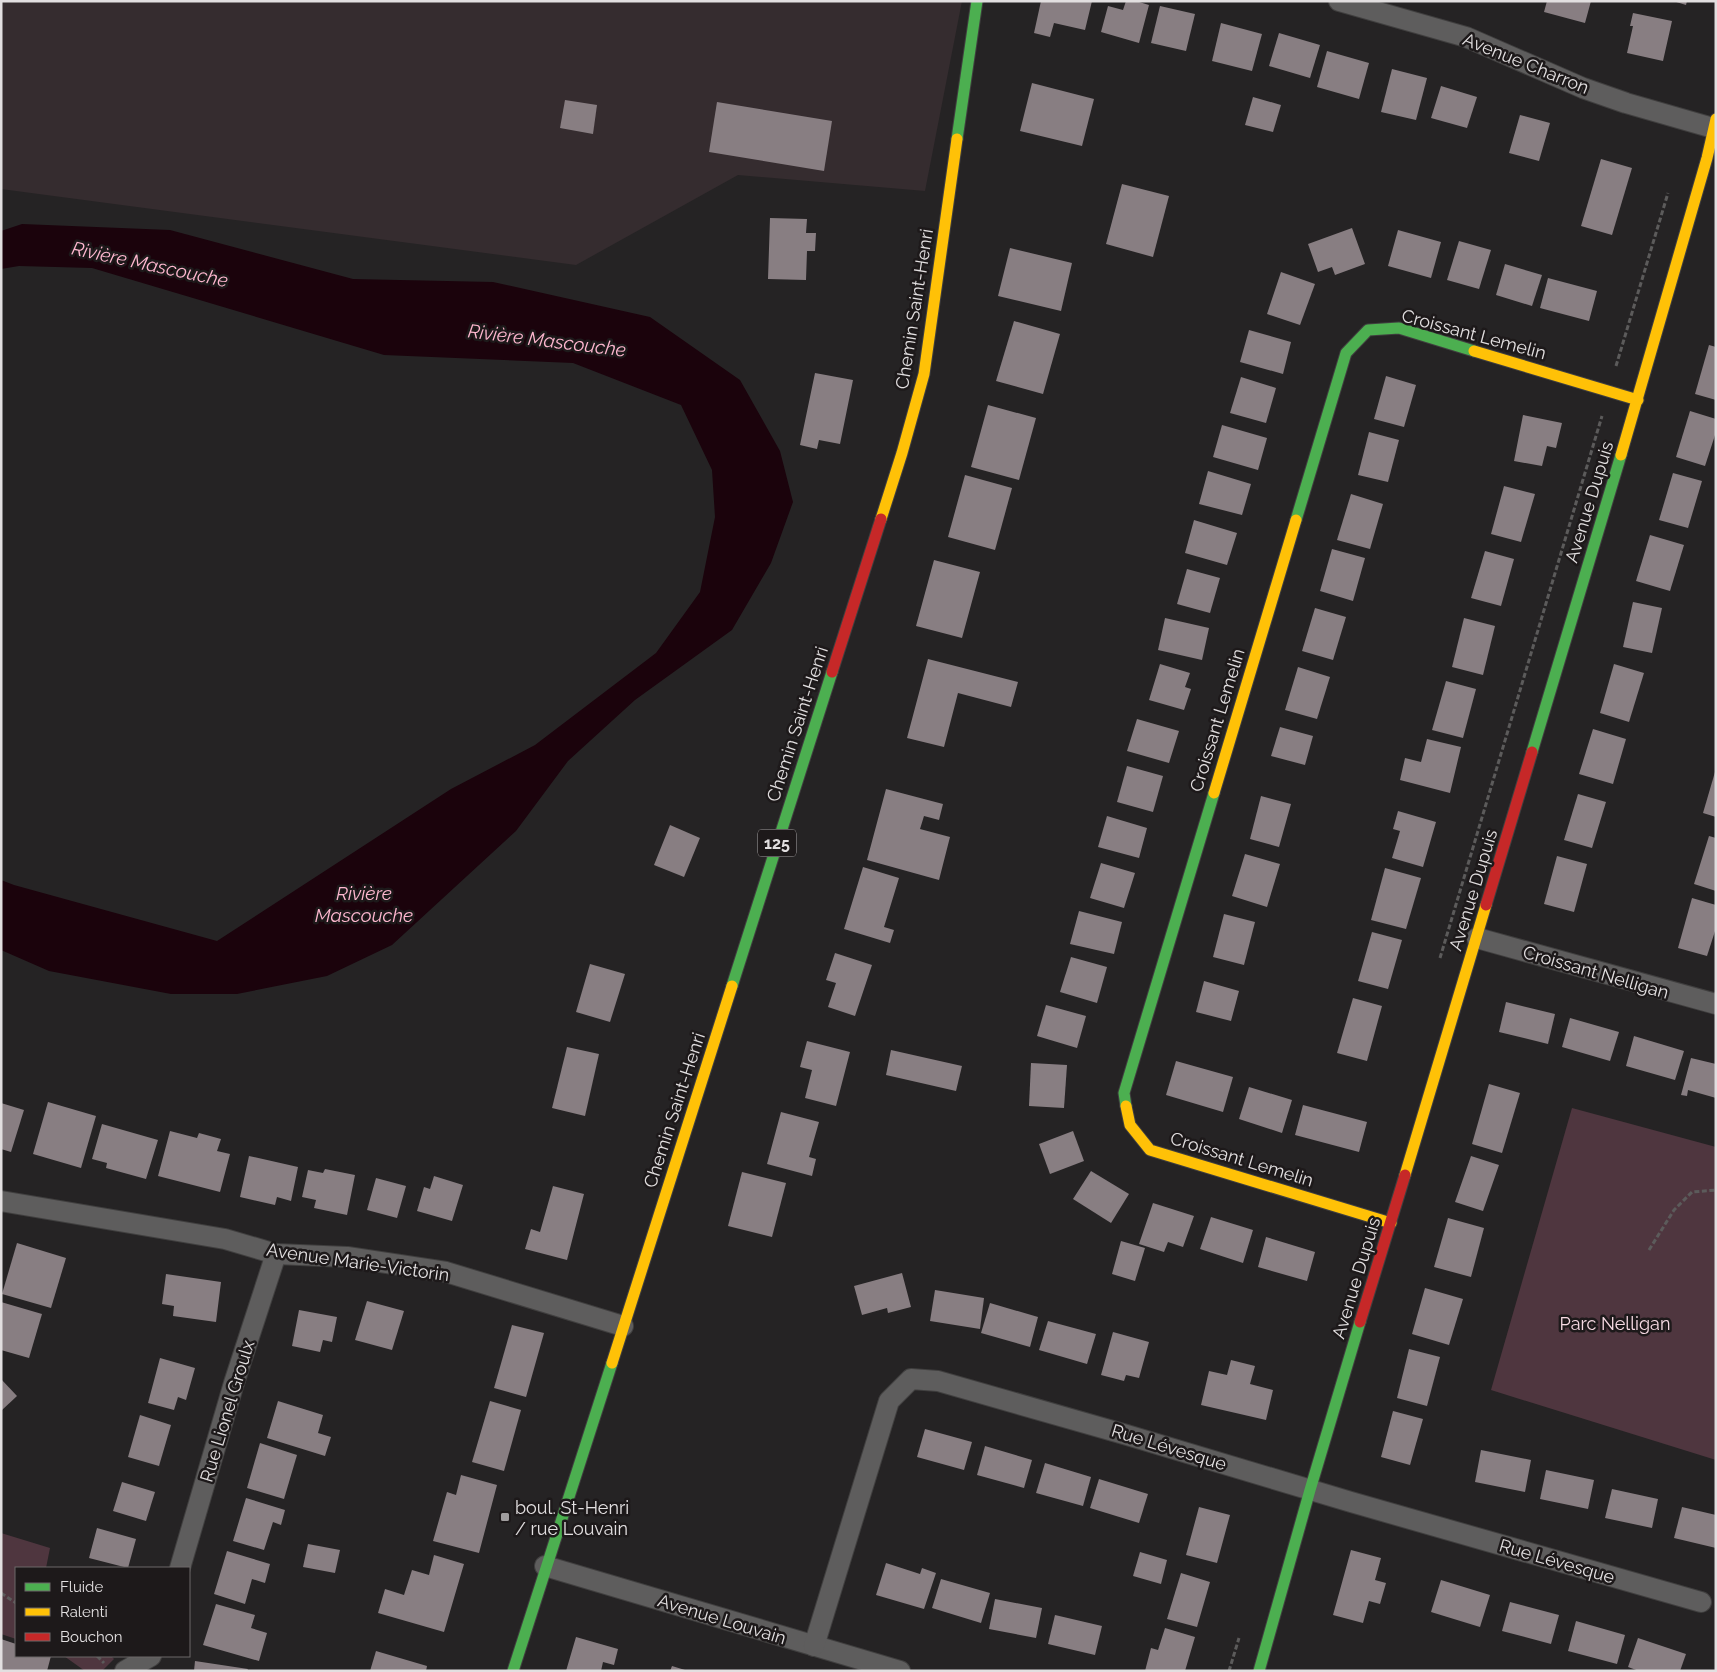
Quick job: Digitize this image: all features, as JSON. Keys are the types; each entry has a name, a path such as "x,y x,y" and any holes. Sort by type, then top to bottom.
{"street":[{"name":"Chemin Saint-Henri","path":"513,1671 902,453 924,374 977,1"},
{"name":"Avenue Charron","path":"1339,1 1466,37 1583,88 1626,103 1714,123"},
{"name":"Avenue Dupuis","path":"1259,1671 1310,1490 1638,400 1707,158 1714,123"},
{"name":"Croissant Lemelin","path":"1391,1223 1150,1150 1130,1125 1124,1093 1337,382 1346,353 1368,330 1399,328 1638,400"},
{"name":"Croissant Nelligan","path":"1477,938 1716,1004"},
{"name":"Avenue Marie-Victorin","path":"1,1201 225,1239 276,1254 346,1256 446,1272 623,1326"},
{"name":"Rue Lionel Groulx","path":"180,1567 234,1383 276,1254"},
{"name":"Rue Lévesque","path":"814,1646 889,1401 911,1379 938,1381 1127,1434 1310,1490 1701,1602"},
{"name":"Avenue Louvain","path":"546,1566 900,1671"},
{"path":"125,1671 149,1657"}],"path":[{"path":"1616,366 1669,188"},
{"path":"1438,966 1604,407"},
{"path":"1649,1250 1674,1210 1692,1192 1716,1190"},
{"path":"1,1593 15,1602"}],"shaded area":[{"path":"1,1 962,1 925,191 738,175 576,265 1,189"}],"green space":[{"name":"Parc Nelligan","path":"1572,1108 1716,1147 1716,1460 1491,1390"},
{"path":"1,1533 50,1548 46,1567 15,1567 15,1639 1,1634"},
{"path":"65,1657 112,1657 114,1659 102,1671 85,1671"}],"water":[{"name":"Rivière Mascouche","path":"22,224 170,230 353,279 493,282 650,317 740,380 780,451 793,502 771,563 732,630 635,700 568,761 516,831 392,945 327,976 237,994 171,994 49,971 1,950 1,880 217,941 451,789 535,745 656,653 700,592 715,517 712,470 681,405 573,363 384,355 92,268 19,266 1,269 1,231"}],"building":[{"path":"1041,1 1092,1 1085,30 1054,23 1050,37 1034,33"},
{"path":"1126,1 1136,1 1149,5 1139,43 1101,32 1108,6 1123,10"},
{"path":"1547,1 1591,1 1585,23 1544,12"},
{"path":"1673,1 1687,1 1686,5"},
{"path":"1160,6 1195,14 1186,51 1151,43"},
{"path":"1633,13 1672,21 1663,61 1627,53 1633,26 1630,26"},
{"path":"1221,23 1262,34 1252,71 1212,61"},
{"path":"1279,33 1320,45 1310,78 1269,66"},
{"path":"1327,51 1369,63 1359,99 1317,87"},
{"path":"1392,69 1427,78 1416,120 1381,112"},
{"path":"1032,83 1094,99 1082,146 1020,131"},
{"path":"1441,86 1477,97 1467,128 1431,118"},
{"path":"1253,97 1281,105 1273,132 1245,125"},
{"path":"565,100 597,105 593,134 560,128"},
{"path":"717,102 832,121 824,171 709,152"},
{"path":"1520,115 1550,123 1539,161 1509,153"},
{"path":"1601,159 1632,168 1612,235 1581,226"},
{"path":"1122,184 1169,196 1153,257 1106,244"},
{"path":"770,218 807,219 806,233 816,233 815,251 807,251 806,280 768,279"},
{"path":"1352,228 1365,264 1335,275 1332,267 1318,272 1308,244"},
{"path":"1398,230 1441,242 1431,278 1388,266"},
{"path":"1459,241 1491,250 1479,289 1447,280"},
{"path":"1010,248 1072,263 1061,311 998,296"},
{"path":"1505,264 1542,275 1532,306 1496,295"},
{"path":"1281,272 1315,284 1300,325 1267,314"},
{"path":"1548,278 1597,291 1589,321 1540,308"},
{"path":"1014,321 1060,334 1043,394 996,381"},
{"path":"1249,330 1291,342 1283,374 1240,362"},
{"path":"1709,345 1716,347 1716,400 1695,394"},
{"path":"815,373 853,380 840,444 819,440 817,449 800,445"},
{"path":"1386,376 1416,385 1404,427 1374,419"},
{"path":"1241,377 1276,388 1266,423 1230,413"},
{"path":"988,405 1036,418 1019,480 971,467"},
{"path":"1690,411 1716,419 1716,432 1705,466 1676,457"},
{"path":"1523,415 1562,423 1556,448 1547,446 1542,466 1514,461"},
{"path":"1222,425 1267,438 1258,470 1213,457"},
{"path":"1369,432 1399,440 1388,482 1358,475"},
{"path":"1208,471 1251,484 1242,515 1199,504"},
{"path":"1673,473 1702,481 1688,528 1659,520"},
{"path":"965,475 1012,488 995,550 948,537"},
{"path":"1504,486 1535,494 1521,542 1491,534"},
{"path":"1351,494 1383,504 1370,549 1337,540"},
{"path":"1194,520 1237,533 1227,565 1185,553"},
{"path":"1650,535 1684,545 1670,591 1636,581"},
{"path":"1332,549 1365,558 1353,601 1320,591"},
{"path":"1485,551 1514,559 1501,606 1471,598"},
{"path":"934,560 980,572 962,638 916,626"},
{"path":"1187,569 1220,578 1210,613 1177,604"},
{"path":"1633,602 1662,608 1652,653 1623,647"},
{"path":"1315,608 1346,617 1333,660 1302,651"},
{"path":"1165,618 1209,628 1202,660 1158,650"},
{"path":"1464,618 1495,626 1483,675 1452,667"},
{"path":"928,659 1018,682 1011,707 958,693 944,747 907,738"},
{"path":"1160,664 1190,673 1185,687 1191,689 1184,710 1149,700"},
{"path":"1614,664 1644,673 1629,722 1600,713"},
{"path":"1298,667 1330,677 1317,719 1285,710"},
{"path":"1446,681 1476,689 1463,738 1432,730"},
{"path":"1137,719 1179,731 1169,763 1127,751"},
{"path":"1280,727 1313,736 1305,765 1271,756"},
{"path":"1593,729 1626,739 1613,784 1579,774"},
{"path":"1427,739 1461,747 1450,793 1400,780 1405,758 1421,762"},
{"path":"1127,766 1163,776 1153,812 1117,802"},
{"path":"1716,772 1716,817 1703,813"},
{"path":"886,789 943,804 939,820 924,816 920,829 950,837 939,880 867,860"},
{"path":"1578,794 1606,802 1592,848 1564,840"},
{"path":"1261,796 1291,804 1279,847 1250,839"},
{"path":"1398,811 1436,822 1423,867 1392,858 1400,831 1393,829"},
{"path":"1107,816 1147,828 1139,858 1098,847"},
{"path":"670,825 700,838 684,877 654,865"},
{"path":"1709,836 1716,838 1716,891 1694,884"},
{"path":"1245,854 1280,864 1267,907 1232,896"},
{"path":"1557,856 1587,864 1574,912 1544,904"},
{"path":"1101,863 1135,873 1124,908 1090,898"},
{"path":"863,867 899,878 884,927 894,930 890,943 844,929"},
{"path":"1385,868 1421,878 1406,929 1371,920"},
{"path":"1692,898 1716,905 1716,928 1707,956 1678,948"},
{"path":"1079,911 1122,922 1114,954 1070,944"},
{"path":"1224,914 1255,922 1244,965 1213,957"},
{"path":"1372,932 1402,940 1388,989 1358,981"},
{"path":"835,953 872,965 855,1016 828,1007 836,983 826,980"},
{"path":"1071,957 1107,967 1097,1003 1060,992"},
{"path":"590,964 625,974 610,1022 576,1012"},
{"path":"1204,981 1239,991 1231,1021 1196,1012"},
{"path":"1353,998 1382,1006 1367,1061 1337,1053"},
{"path":"1506,1002 1555,1014 1548,1044 1499,1032"},
{"path":"1046,1005 1086,1016 1077,1048 1037,1036"},
{"path":"1570,1018 1619,1032 1610,1061 1562,1047"},
{"path":"1634,1036 1684,1051 1675,1080 1626,1066"},
{"path":"807,1041 850,1052 836,1106 805,1098 812,1070 800,1067"},
{"path":"567,1047 599,1054 585,1116 552,1108"},
{"path":"891,1050 962,1066 956,1091 886,1075"},
{"path":"1691,1058 1716,1064 1716,1098 1688,1090 1687,1096 1681,1095"},
{"path":"1176,1061 1233,1077 1223,1112 1166,1095"},
{"path":"1031,1063 1067,1065 1064,1108 1029,1106"},
{"path":"1489,1084 1520,1093 1502,1153 1472,1144"},
{"path":"1249,1087 1292,1100 1282,1133 1239,1119"},
{"path":"48,1102 96,1116 81,1168 33,1154"},
{"path":"1,1103 24,1110 11,1152 1,1149"},
{"path":"1303,1105 1367,1122 1359,1152 1295,1135"},
{"path":"781,1112 819,1122 809,1157 816,1159 812,1176 767,1164"},
{"path":"102,1124 158,1140 146,1179 106,1168 107,1163 92,1159"},
{"path":"170,1131 197,1138 199,1133 221,1139 217,1151 230,1154 220,1192 158,1176"},
{"path":"1073,1131 1084,1161 1050,1174 1039,1144"},
{"path":"249,1156 298,1167 291,1201 277,1197 275,1205 240,1197"},
{"path":"1471,1156 1499,1165 1483,1211 1455,1202"},
{"path":"325,1169 355,1175 347,1215 314,1208 316,1200 302,1197 308,1170 323,1173"},
{"path":"1091,1171 1129,1194 1111,1223 1073,1199"},
{"path":"742,1172 786,1183 772,1237 728,1226"},
{"path":"434,1176 463,1185 452,1221 417,1211 424,1187 430,1189"},
{"path":"376,1178 406,1186 397,1218 367,1210"},
{"path":"553,1186 584,1194 567,1260 525,1249 531,1229 540,1232"},
{"path":"1153,1203 1194,1216 1183,1247 1168,1242 1164,1252 1139,1244"},
{"path":"1211,1217 1253,1230 1243,1263 1200,1249"},
{"path":"1448,1218 1484,1228 1471,1277 1434,1267"},
{"path":"1266,1237 1315,1252 1307,1281 1258,1267"},
{"path":"1121,1241 1145,1248 1135,1281 1112,1274"},
{"path":"17,1243 66,1258 51,1308 2,1294"},
{"path":"902,1273 911,1307 888,1313 887,1308 862,1315 854,1286"},
{"path":"166,1274 221,1282 216,1322 173,1316 174,1306 162,1304"},
{"path":"1425,1288 1463,1299 1449,1345 1412,1334"},
{"path":"935,1290 984,1298 980,1329 930,1321"},
{"path":"367,1301 404,1311 392,1350 355,1340"},
{"path":"1,1302 42,1314 29,1358 1,1350"},
{"path":"990,1303 1038,1317 1030,1347 981,1333"},
{"path":"299,1310 337,1317 332,1342 323,1340 320,1352 292,1346"},
{"path":"1048,1321 1096,1334 1087,1364 1039,1350"},
{"path":"512,1325 544,1333 526,1397 494,1388"},
{"path":"1113,1332 1149,1342 1139,1378 1126,1375 1124,1381 1101,1375"},
{"path":"1409,1349 1440,1357 1427,1406 1397,1398"},
{"path":"160,1358 195,1368 186,1400 178,1397 174,1410 148,1403"},
{"path":"1231,1360 1255,1366 1250,1384 1273,1390 1266,1420 1201,1405 1209,1371 1227,1375"},
{"path":"1,1379 17,1396 1,1411"},
{"path":"278,1401 323,1415 318,1433 331,1437 325,1456 267,1438"},
{"path":"490,1401 521,1410 504,1471 472,1462"},
{"path":"1393,1411 1423,1419 1410,1465 1381,1457"},
{"path":"140,1415 171,1425 159,1466 128,1457"},
{"path":"925,1429 972,1442 964,1470 917,1457"},
{"path":"260,1443 297,1455 284,1499 247,1488"},
{"path":"985,1446 1032,1460 1024,1488 977,1475"},
{"path":"1481,1450 1531,1460 1525,1492 1475,1482"},
{"path":"1045,1463 1091,1477 1083,1506 1036,1493"},
{"path":"1546,1470 1594,1480 1588,1509 1540,1499"},
{"path":"461,1475 497,1485 479,1553 433,1541 447,1492 456,1495"},
{"path":"1099,1479 1148,1494 1139,1523 1090,1508"},
{"path":"122,1482 155,1492 146,1521 113,1511"},
{"path":"1612,1489 1658,1499 1652,1528 1605,1518"},
{"path":"246,1498 285,1510 281,1525 273,1522 264,1550 233,1541"},
{"path":"1199,1507 1230,1515 1217,1563 1186,1555"},
{"path":"1682,1507 1716,1515 1716,1548 1674,1538"},
{"path":"97,1528 136,1539 128,1567 89,1558"},
{"path":"308,1544 340,1550 335,1573 303,1567"},
{"path":"1351,1550 1381,1558 1375,1580 1386,1583 1380,1604 1369,1601 1363,1623 1333,1615"},
{"path":"227,1551 270,1564 265,1583 252,1579 245,1604 214,1594"},
{"path":"1140,1552 1167,1560 1161,1584 1133,1576"},
{"path":"434,1555 464,1564 444,1632 378,1613 385,1589 404,1595 412,1570 429,1575"},
{"path":"886,1563 920,1574 922,1568 936,1573 924,1609 876,1595"},
{"path":"1181,1573 1210,1582 1197,1627 1167,1619"},
{"path":"941,1579 990,1593 981,1623 932,1608"},
{"path":"1441,1580 1490,1595 1480,1627 1431,1612"},
{"path":"995,1599 1042,1608 1036,1638 989,1629"},
{"path":"1510,1602 1559,1615 1551,1644 1502,1631"},
{"path":"216,1604 255,1615 251,1628 267,1633 259,1661 203,1645"},
{"path":"1055,1615 1102,1626 1095,1655 1048,1644"},
{"path":"1576,1621 1625,1635 1617,1664 1568,1651"},
{"path":"1165,1628 1195,1637 1185,1671 1145,1671 1151,1648 1158,1650"},
{"path":"576,1637 618,1649 614,1665 603,1662 601,1671 566,1671"},
{"path":"1638,1638 1686,1654 1680,1671 1639,1671 1628,1667"},
{"path":"1,1639 15,1644 15,1657 51,1657 47,1671 1,1671"},
{"path":"376,1651 427,1666 426,1671 370,1671"},
{"path":"195,1661 248,1669 247,1671 194,1671"},
{"path":"672,1666 685,1670 685,1671 670,1671"}],"traffic: fast":[{"path":"957,139 977,1"},
{"path":"1296,520 1346,353 1368,330 1399,328 1474,351"},
{"path":"1532,752 1621,455"},
{"path":"732,986 832,672"},
{"path":"1126,1106 1124,1093 1214,793"},
{"path":"1259,1671 1360,1322"},
{"path":"513,1671 612,1363"}],"traffic: slow":[{"path":"1621,455 1707,158 1716,119"},
{"path":"881,519 924,374 957,139"},
{"path":"1474,351 1638,400"},
{"path":"1214,793 1296,520"},
{"path":"1405,1175 1486,905"},
{"path":"612,1363 732,986"},
{"path":"1126,1106 1130,1125 1150,1150 1391,1223"}],"traffic: jam":[{"path":"832,672 881,519"},
{"path":"1486,905 1532,752"},
{"path":"1360,1322 1405,1175"}],"place":[{"name":"boul. St-Henri / rue Louvain","path":"505,1517"}]}
